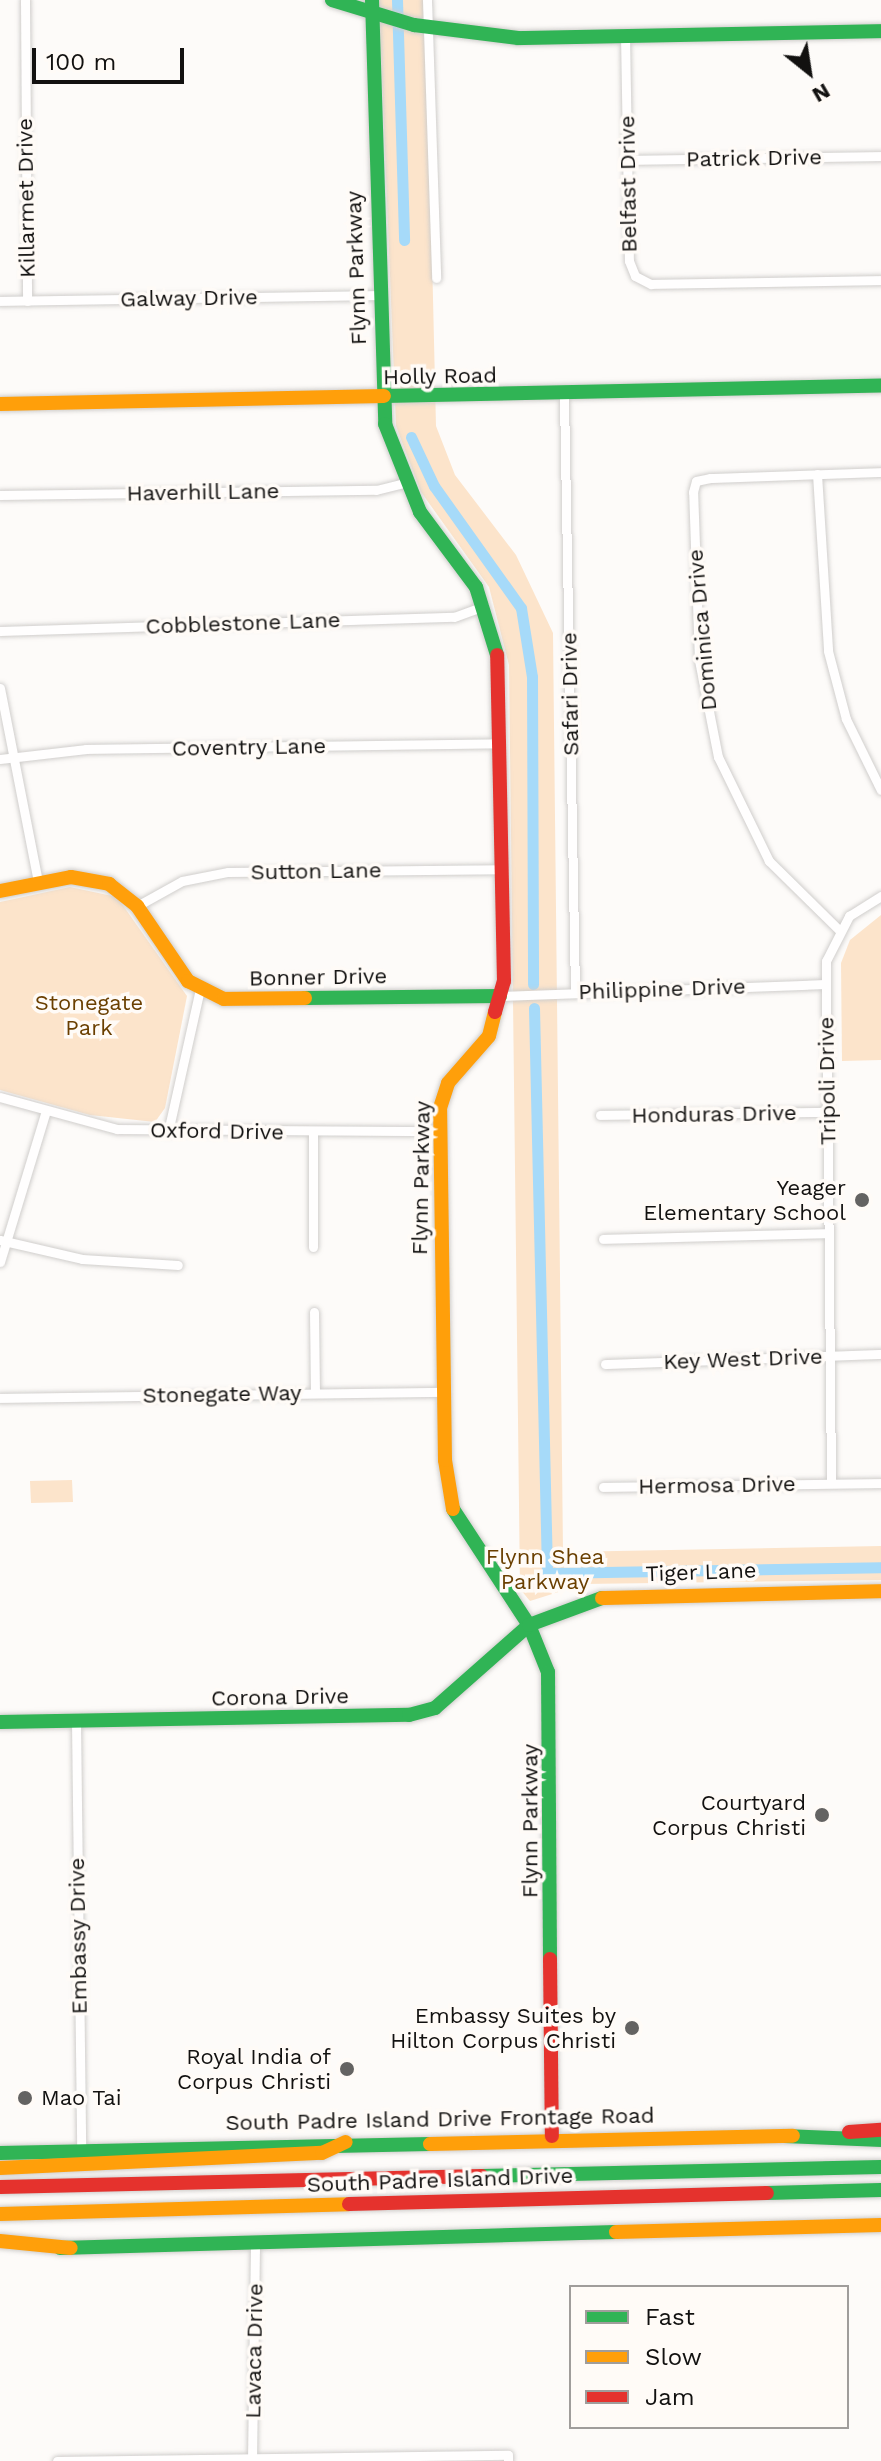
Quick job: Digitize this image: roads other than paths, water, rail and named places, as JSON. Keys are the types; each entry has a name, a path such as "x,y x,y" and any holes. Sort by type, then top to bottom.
{"main road":[{"path":"332,0 372,7 391,19 420,26 518,38 881,31"},
{"name":"Flynn Parkway","path":"372,7 382,398 405,483 484,606 498,658 502,869 500,996 489,1036 443,1092 439,1131 443,1392 455,1521 529,1625 551,1693 552,2136"},
{"name":"Holly Road","path":"0,404 564,397 881,386"},
{"name":"Bonner Drive","path":"0,891 38,881 90,878 137,906 173,964 200,989 243,1001 500,996"},
{"name":"Tiger Lane","path":"529,1625 585,1598 881,1591"},
{"name":"Corona Drive","path":"0,1722 409,1715 458,1692 529,1625"},
{"name":"South Padre Island Drive Frontage Road","path":"0,2153 552,2136 785,2136 881,2130"},
{"path":"785,2136 881,2140"},
{"path":"0,2168 322,2153 346,2142"},
{"name":"South Padre Island Drive","path":"0,2187 881,2167"},
{"name":"South Padre Island Drive","path":"0,2214 881,2190"},
{"path":"0,2250 881,2225"},
{"path":"0,2241 71,2248"}],"street":[{"name":"Killarmet Drive","path":"25,0 27,301"},
{"path":"427,0 420,26 436,278"},
{"name":"Belfast Drive","path":"625,35 629,261 643,281 881,280"},
{"name":"Patrick Drive","path":"627,160 881,156"},
{"name":"Galway Drive","path":"0,301 378,295"},
{"name":"Safari Drive","path":"564,397 575,992"},
{"path":"881,472 817,474 828,651 846,719 881,790"},
{"name":"Dominica Drive","path":"817,474 696,481 699,660 718,757 769,861 838,929"},
{"name":"Haverhill Lane","path":"0,495 376,490 405,483"},
{"name":"Cobblestone Lane","path":"0,631 454,617 484,606"},
{"path":"0,688 38,881"},
{"name":"Coventry Lane","path":"0,759 13,755 500,743"},
{"name":"Sutton Lane","path":"137,906 182,881 228,872 502,869"},
{"path":"838,929 881,896"},
{"name":"Tripoli Drive","path":"831,1483 825,984 838,929"},
{"name":"Philippine Drive","path":"500,996 825,984"},
{"path":"168,1132 200,989"},
{"name":"Oxford Drive","path":"0,1097 45,1114 168,1132 439,1131"},
{"name":"Honduras Drive","path":"600,1115 828,1112"},
{"path":"0,1262 3,1241 45,1114"},
{"path":"313,1131 313,1247"},
{"path":"603,1239 829,1233"},
{"path":"3,1241 82,1259 178,1265"},
{"path":"314,1312 315,1392"},
{"name":"Key West Drive","path":"605,1364 881,1354"},
{"name":"Stonegate Way","path":"0,1398 443,1392"},
{"name":"Hermosa Drive","path":"603,1487 881,1483"},
{"name":"Embassy Drive","path":"76,1721 81,2150"},
{"name":"Lavaca Drive","path":"252,2461 255,2242"},
{"path":"57,2461 508,2458"}],"waterway":[{"path":"397,0 404,240"},
{"path":"411,437 434,486 521,608 532,677 533,984"},
{"path":"534,1008 547,1573 881,1567"}],"place":[{"name":"Yeager Elementary School","path":"862,1200"},
{"name":"Courtyard Corpus Christi","path":"822,1815"},
{"name":"Embassy Suites by Hilton Corpus Christi","path":"632,2028"},
{"name":"Royal India of Corpus Christi","path":"347,2069"},
{"name":"Mao Tai","path":"25,2098"}],"park label":[{"name":"Stonegate Park","path":"89,1014"},
{"name":"Flynn Shea Parkway","path":"545,1568"}]}
